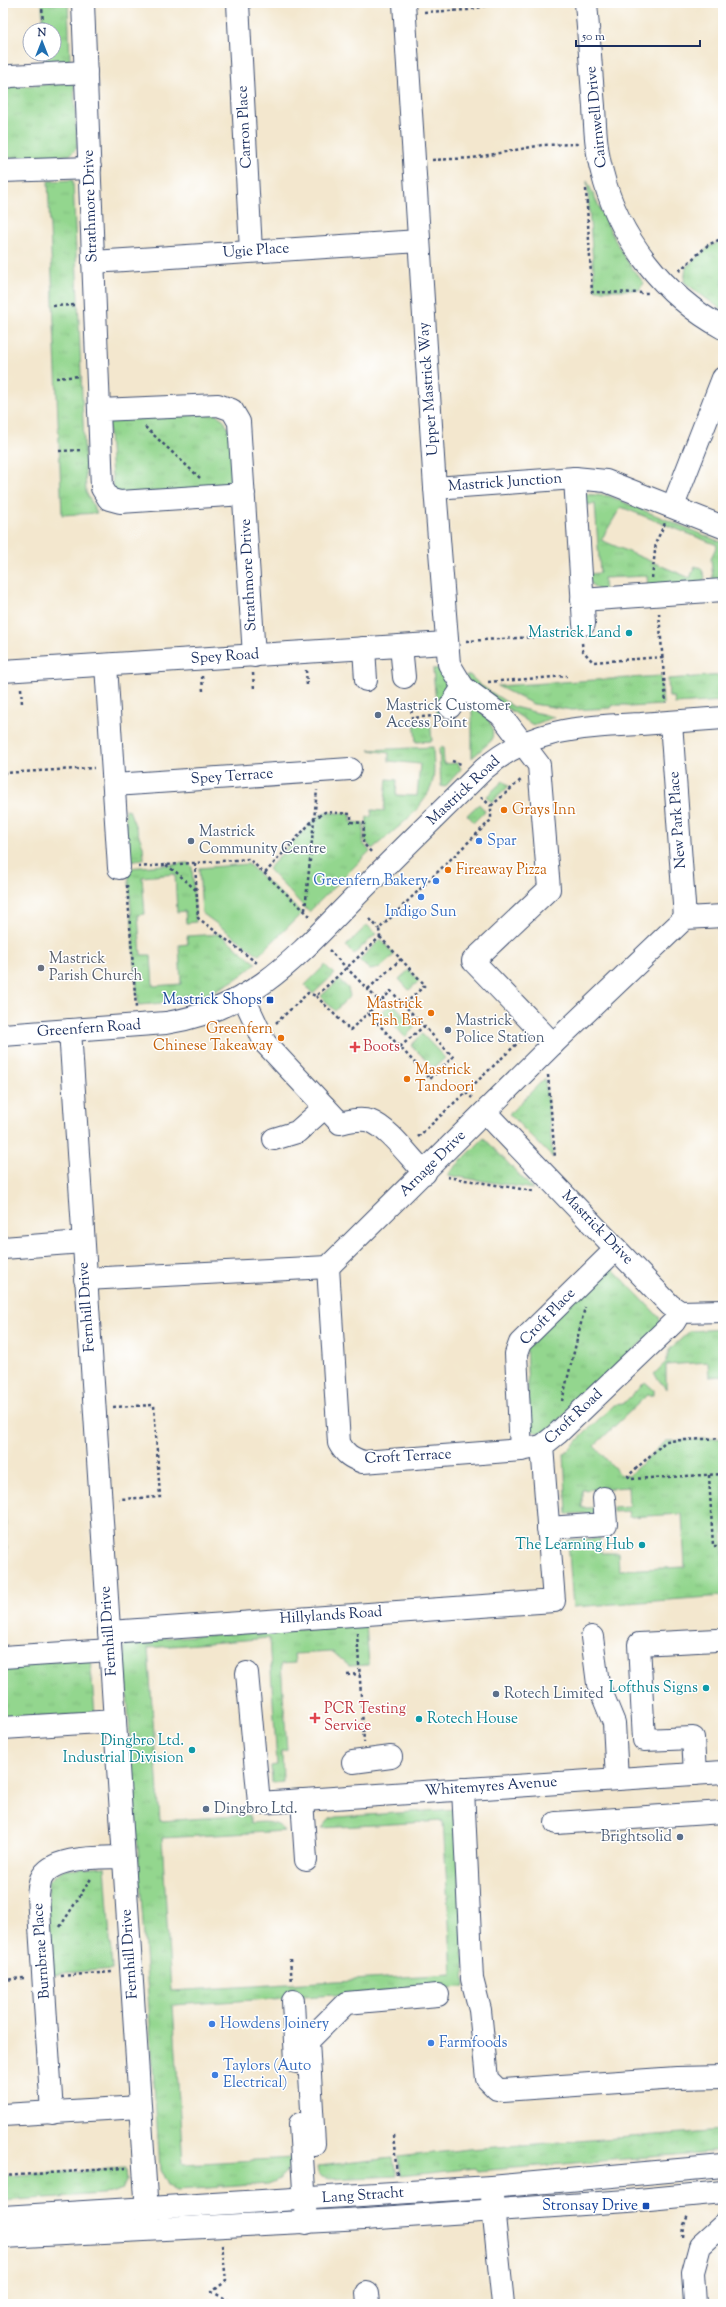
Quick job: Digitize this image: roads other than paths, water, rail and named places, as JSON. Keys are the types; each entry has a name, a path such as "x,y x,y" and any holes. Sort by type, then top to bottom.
{"street":[{"name":"Strathmore Drive","path":"83,3 102,488 109,499 120,502 244,494"},
{"name":"Carron Place","path":"238,3 251,251"},
{"name":"Cairnwell Drive","path":"586,3 597,143 602,172 613,205 636,249 665,285 688,307 723,328"},
{"name":"Upper Mastrick Way","path":"404,8 435,488 455,642 449,664 501,715 539,765 549,889 473,961 553,1044"},
{"path":"3,78 11,76 86,72"},
{"path":"3,171 90,168"},
{"name":"Ugie Place","path":"93,262 419,240"},
{"path":"673,506 723,378"},
{"name":"Strathmore Drive","path":"99,410 218,405 232,410 239,422 254,660"},
{"name":"Mastrick Junction","path":"435,488 575,478 606,481 673,506 723,527"},
{"name":"Mastrick Junction","path":"575,478 583,629"},
{"path":"582,600 723,590"},
{"name":"Spey Road","path":"3,671 254,660 364,648 455,642"},
{"path":"401,646 404,677"},
{"path":"364,648 366,680"},
{"path":"106,666 114,785 127,873"},
{"path":"445,712 472,685"},
{"name":"Mastrick Road","path":"316,936 484,770 508,751 542,735 579,727 669,715 723,718"},
{"name":"New Park Place","path":"669,715 685,918"},
{"name":"Spey Terrace","path":"114,785 350,770"},
{"path":"685,918 723,916"},
{"name":"Arnage Drive","path":"328,1267 434,1174 480,1106 553,1044 685,918"},
{"name":"Greenfern Road","path":"3,1035 142,1026 183,1021 222,1007 274,977 316,936"},
{"path":"243,996 261,1036 340,1124 356,1120 370,1121 383,1129 434,1174"},
{"name":"Fernhill Drive","path":"70,1030 85,1279 115,1721 116,1858 140,2107 148,2231"},
{"name":"Mastrick Drive","path":"480,1106 670,1305 680,1312"},
{"path":"274,1140 297,1132 324,1107"},
{"path":"3,1248 83,1242"},
{"name":"Croft Place","path":"531,1448 516,1354 520,1343 616,1249"},
{"path":"85,1279 328,1267"},
{"name":"Croft Terrace","path":"328,1267 339,1443 344,1451 352,1458 363,1462 531,1448"},
{"path":"680,1312 723,1311"},
{"name":"Croft Road","path":"554,1600 548,1528 531,1448 557,1434 674,1322 680,1312"},
{"path":"548,1528 606,1524 604,1498"},
{"name":"Hillylands Road","path":"3,1657 109,1641 554,1600"},
{"path":"592,1637 598,1684 614,1723 617,1779"},
{"path":"695,1774 693,1738 644,1740 639,1644 717,1640"},
{"name":"Whitemyres Avenue","path":"248,1673 259,1803 723,1772"},
{"path":"3,1728 115,1721"},
{"path":"370,1795 361,1762 391,1757"},
{"path":"463,1789 472,1979 480,2010 487,2079 497,2089 503,2090 670,2078 723,2077"},
{"path":"302,1800 306,1860"},
{"path":"556,1823 723,1812"},
{"name":"Burnbrae Place","path":"52,2113 38,1895 41,1880 50,1868 64,1861 116,1858"},
{"path":"314,2144 308,2041 346,2002 438,1995"},
{"path":"293,2001 306,2223"},
{"path":"3,2115 140,2107"},
{"name":"Lang Stracht","path":"3,2217 305,2200 491,2187 723,2166"},
{"path":"491,2187 492,2210 503,2304"},
{"name":"Lang Stracht","path":"3,2237 306,2223 628,2201 723,2192"},
{"path":"695,2304 693,2272 700,2246 723,2225"}],"place":[{"name":"Mastrick Land","path":"629,633"},
{"name":"Mastrick Customer Access Point","path":"378,715"},
{"name":"Grays Inn","path":"504,810"},
{"name":"Mastrick Community Centre","path":"191,841"},
{"name":"Spar","path":"479,841"},
{"name":"Fireaway Pizza","path":"448,870"},
{"name":"Greenfern Bakery","path":"436,881"},
{"name":"Indigo Sun","path":"421,897"},
{"name":"Mastrick Parish Church","path":"41,968"},
{"name":"Mastrick Shops","path":"270,1000"},
{"name":"Mastrick Fish Bar","path":"431,1013"},
{"name":"Mastrick Police Station","path":"448,1030"},
{"name":"Greenfern Chinese Takeaway","path":"281,1038"},
{"name":"Boots","path":"355,1047"},
{"name":"Mastrick Tandoori","path":"407,1079"},
{"name":"The Learning Hub","path":"642,1545"},
{"name":"Lofthus Signs","path":"706,1688"},
{"name":"Rotech Limited","path":"496,1694"},
{"name":"PCR Testing Service","path":"315,1718"},
{"name":"Rotech House","path":"419,1719"},
{"name":"Dingbro Ltd. Industrial Division","path":"192,1750"},
{"name":"Dingbro Ltd.","path":"206,1809"},
{"name":"Brightsolid","path":"680,1837"},
{"name":"Howdens Joinery","path":"212,2024"},
{"name":"Farmfoods","path":"431,2043"},
{"name":"Taylors (Auto Electrical)","path":"215,2075"},
{"name":"Stronsay Drive","path":"646,2206"}]}
